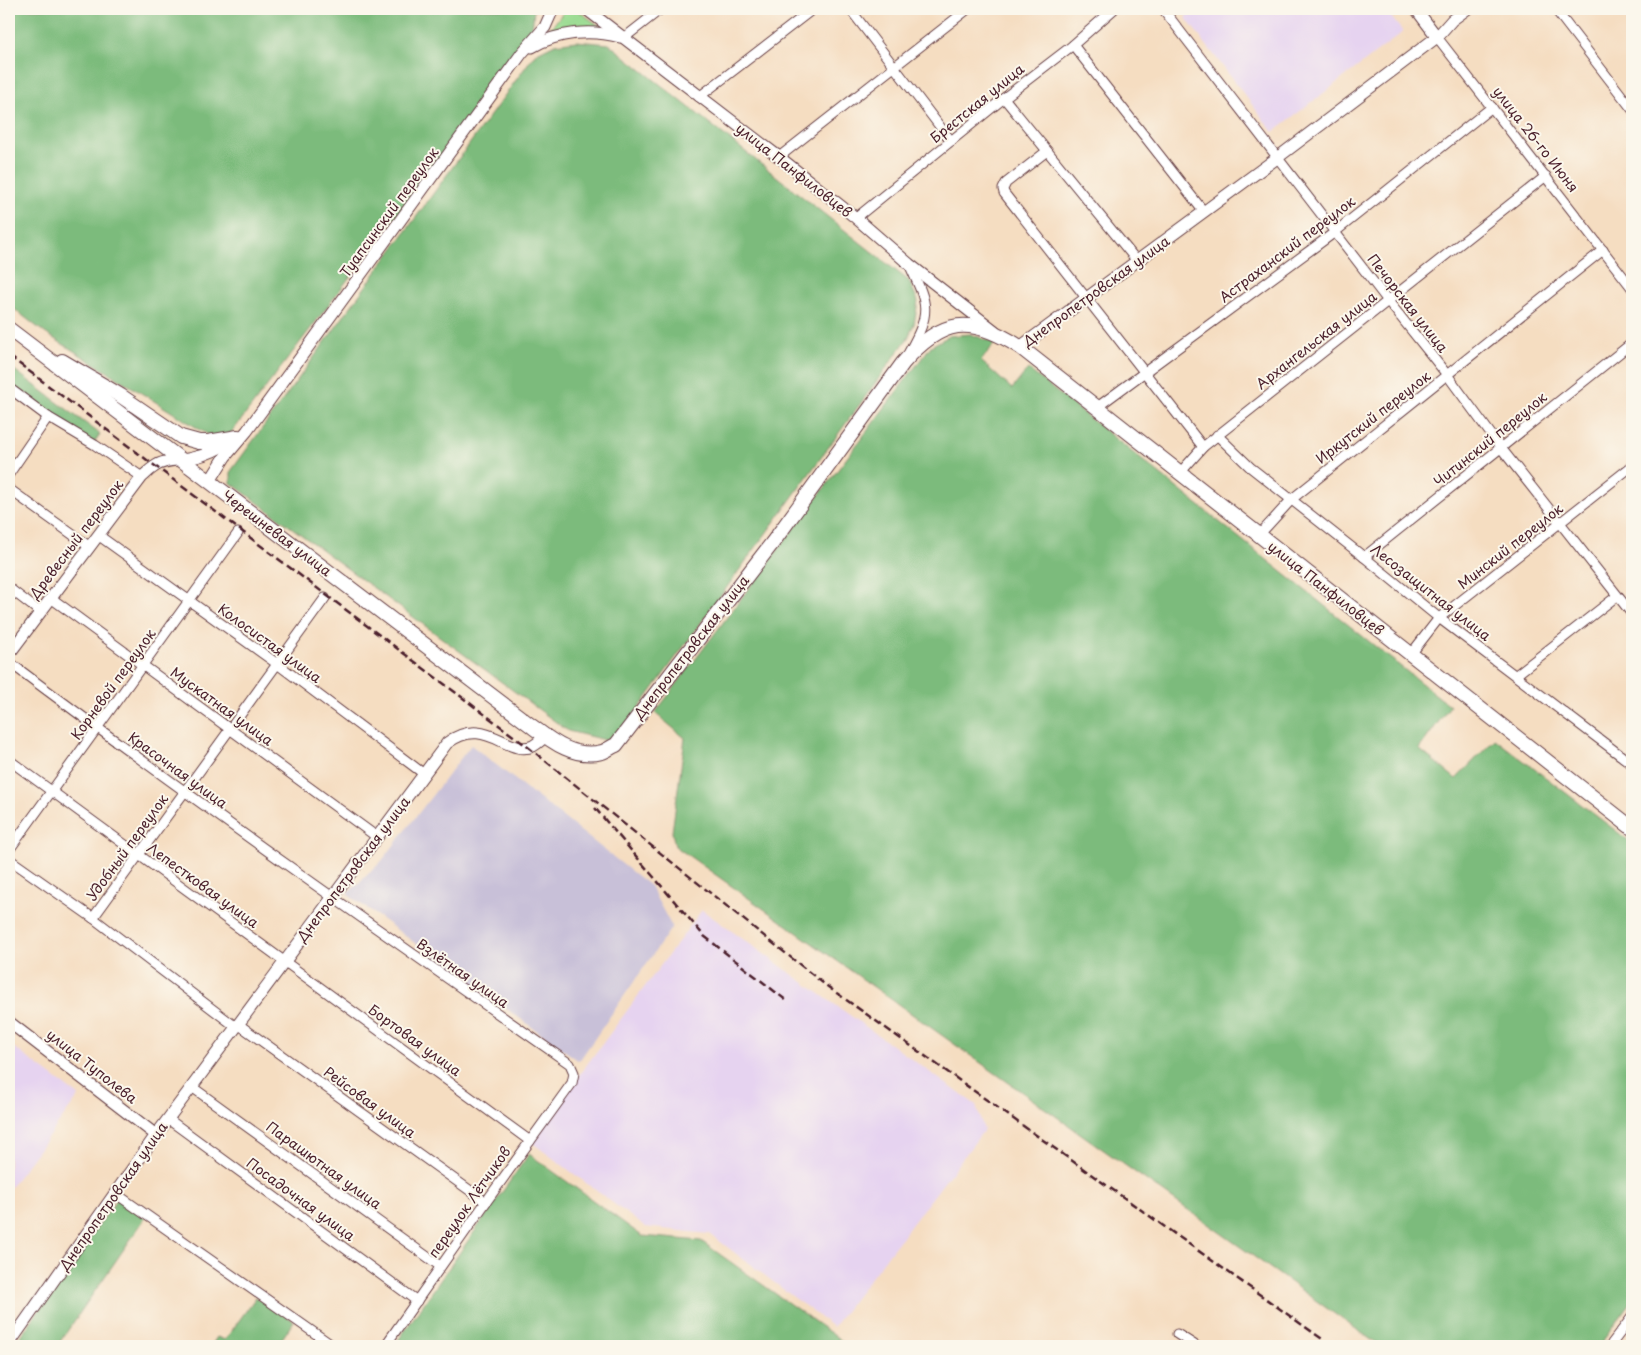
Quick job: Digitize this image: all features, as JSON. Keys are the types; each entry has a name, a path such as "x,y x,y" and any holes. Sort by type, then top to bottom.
{"main road":[{"name":"Днепропетровская улица","path":"546,736 561,746 583,753 602,752 616,745 773,542 903,363 916,348 943,329 958,325 978,327 999,334 1020,348"},
{"name":"Черешневая улица","path":"9,329 546,736"},
{"name":"улица Панфиловцев","path":"1020,348 1632,828"},
{"path":"44,356 65,362 86,374 181,437 199,442 208,442 242,434"}],"street":[{"name":"Туапсинский переулок","path":"210,481 225,457 522,53 545,27 553,9"},
{"name":"улица Панфиловцев","path":"586,9 779,157 856,218 908,264 999,334"},
{"path":"522,53 547,40 574,34 589,33 624,38 661,9"},
{"path":"699,97 813,9"},
{"path":"850,9 951,141"},
{"path":"779,157 968,9"},
{"name":"Брестская улица","path":"856,218 1004,98 1073,45 1114,9"},
{"name":"Печорская улица","path":"1163,9 1448,376 1501,448 1632,614"},
{"name":"улица 26-го Июня","path":"1416,9 1632,288"},
{"name":"Днепропетровская улица","path":"1020,348 1438,37 1452,20 1467,9"},
{"path":"1555,9 1632,110"},
{"path":"1073,45 1204,212"},
{"path":"1004,98 1137,261"},
{"name":"Астраханский переулок","path":"1096,408 1336,232 1492,107"},
{"path":"1047,151 1006,183 1003,189 1004,193 1203,447"},
{"name":"Архангельская улица","path":"1179,474 1203,447 1546,176"},
{"name":"Иркутский переулок","path":"1259,535 1292,499 1603,250"},
{"path":"903,363 925,320 926,308 922,294 908,264"},
{"name":"Читинский переулок","path":"1364,556 1632,343"},
{"path":"9,388 48,418 95,445 142,478"},
{"path":"9,474 48,418"},
{"name":"Туапсинский переулок","path":"180,460 214,451 242,434"},
{"name":"Лесозащитная улица","path":"1217,436 1250,467 1364,556 1439,618 1632,764"},
{"name":"Древесный переулок","path":"9,654 142,478 154,466 180,460"},
{"name":"Минский переулок","path":"1411,654 1439,618 1632,466"},
{"path":"9,489 90,547"},
{"name":"Корневой переулок","path":"9,850 238,533"},
{"name":"Колосистая улица","path":"98,535 276,663 424,774"},
{"path":"9,588 40,612"},
{"path":"1516,675 1617,596"},
{"name":"Мускатная улица","path":"51,598 377,837"},
{"name":"Удобный переулок","path":"93,918 276,663 325,598"},
{"name":"Красочная улица","path":"9,662 332,898"},
{"name":"Днепропетровская улица","path":"9,1344 156,1135 447,743 458,734 473,732 487,734 517,746 528,747 546,736"},
{"name":"Лепестковая улица","path":"9,760 284,962"},
{"name":"Рейсовая улица","path":"9,859 93,918 237,1025 486,1202"},
{"name":"Взлётная улица","path":"332,898 570,1064 574,1073"},
{"name":"Бортовая улица","path":"284,962 530,1141"},
{"name":"улица Туполева","path":"9,1022 156,1135"},
{"name":"переулок Лётчиков","path":"385,1346 440,1266 572,1083 574,1073"},
{"name":"Парашютная улица","path":"192,1087 440,1266"},
{"name":"Посадочная улица","path":"168,1119 417,1301"},
{"path":"115,1193 333,1346"},
{"path":"1610,1346 1632,1317"},
{"path":"1177,1334 1196,1346"}],"shaded area":[{"path":"1196,9 1385,9 1403,32 1273,132 1185,17"},
{"path":"471,745 650,886 672,927 579,1061 347,894 381,862"},
{"path":"702,910 976,1105 984,1130 833,1327 710,1234 645,1227 530,1141"},
{"path":"9,1044 79,1096 9,1189"}],"green space":[{"path":"9,9 534,9 529,41 223,444 45,333 9,305"},
{"path":"566,9 576,9 602,28 561,29 547,33"},
{"path":"576,41 609,44 909,281 918,301 914,324 908,338 618,737 605,740 568,731 231,483 231,471 535,54 555,44"},
{"path":"970,334 995,343 981,361 1012,389 1028,369 1450,706 1419,749 1456,779 1495,739 1632,843 1632,1301 1599,1346 1380,1346 675,846 672,832 685,738 655,713 931,346 949,336"},
{"path":"9,366 100,434 91,447 9,387"},
{"path":"529,1154 642,1236 701,1241 849,1346 394,1346"},
{"path":"118,1198 146,1217 57,1346 14,1346"},
{"path":"256,1297 294,1321 277,1346 211,1346 217,1337 225,1340"}],"railway":[{"path":"9,356 528,747 824,984 1332,1346"},
{"path":"595,808 704,936 787,1001"}]}
